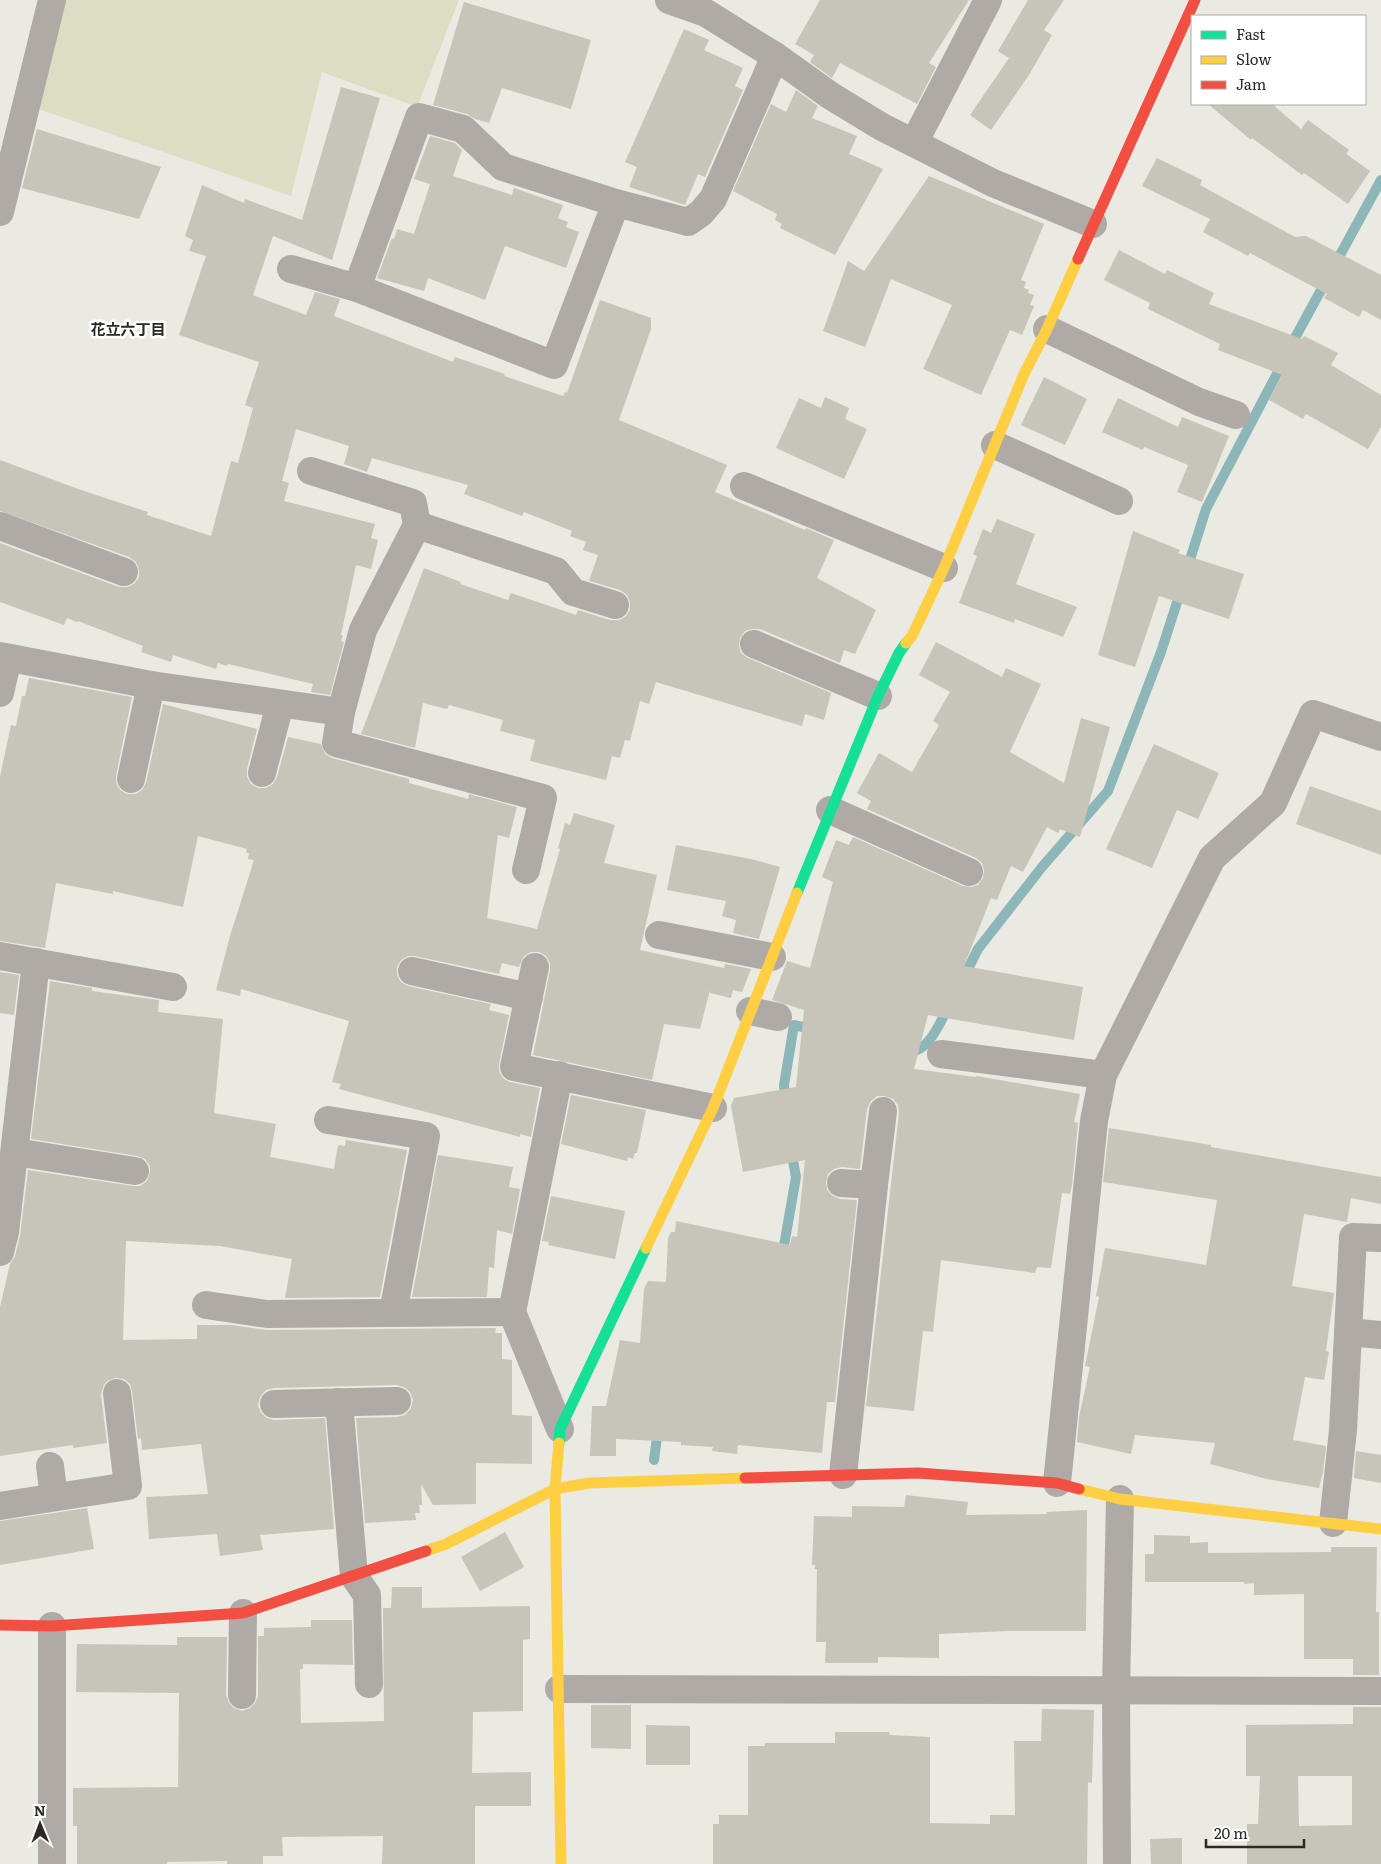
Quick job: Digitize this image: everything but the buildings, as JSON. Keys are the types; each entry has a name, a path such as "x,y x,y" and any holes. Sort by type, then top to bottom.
{"street":[{"path":"0,212 4,180 52,0"},
{"path":"669,0 706,12 775,56 831,96 882,127 994,183 1093,224"},
{"path":"914,143 988,0"},
{"path":"561,1864 555,1489 560,1430 713,1108 830,810 878,696 899,653 912,636 944,568 1024,374 1047,329 1196,0"},
{"path":"357,288 419,117 463,128 503,168 616,203 688,222 701,213 713,199 775,56"},
{"path":"291,269 357,288 554,365 616,203"},
{"path":"1047,329 1199,402 1236,414"},
{"path":"995,445 1119,501"},
{"path":"311,471 413,503 416,525 363,630 341,712 336,743 543,798 526,870"},
{"path":"744,486 944,568"},
{"path":"416,525 556,571 573,592 615,605"},
{"path":"0,526 124,572"},
{"path":"754,644 878,696"},
{"path":"0,693 4,657 151,685 341,712"},
{"path":"131,779 151,685"},
{"path":"262,773 280,704"},
{"path":"1056,1483 1094,1121 1104,1075 1212,858 1273,803 1314,714 1381,737"},
{"path":"830,810 969,872"},
{"path":"659,935 772,957"},
{"path":"0,956 174,987"},
{"path":"0,1252 5,1232 36,962"},
{"path":"535,967 514,1067 713,1108"},
{"path":"412,972 529,997"},
{"path":"750,1011 778,1017"},
{"path":"941,1054 1104,1075"},
{"path":"559,1075 512,1312 560,1430"},
{"path":"843,1475 883,1111"},
{"path":"328,1120 426,1136 393,1313"},
{"path":"14,1152 135,1171"},
{"path":"841,1183 874,1185"},
{"path":"1333,1523 1343,1430 1353,1237 1381,1238"},
{"path":"206,1306 267,1314 512,1312"},
{"path":"1348,1332 1381,1335"},
{"path":"0,1506 128,1486 117,1393"},
{"path":"274,1404 398,1401"},
{"path":"339,1402 354,1576 367,1595 369,1684"},
{"path":"50,1466 54,1498"},
{"path":"0,1625 52,1626 244,1613 446,1544 555,1489 589,1483 918,1473 1056,1483 1120,1499 1381,1529"},
{"path":"1117,1864 1116,1690 1120,1499"},
{"path":"242,1695 244,1613"},
{"path":"52,1626 52,1864"},
{"path":"559,1689 1381,1691"}],"green space":[{"path":"51,0 459,0 417,107 322,72 291,196 27,105"}],"waterway":[{"path":"1334,266 1381,180"},
{"path":"1290,347 1326,281"},
{"path":"1187,569 1206,509 1283,362"},
{"path":"964,977 978,949 1042,867 1108,791 1161,652 1181,590"},
{"path":"908,1051 922,1048 928,1042 949,1006"},
{"path":"785,1102 784,1085 794,1025 816,1030"},
{"path":"782,1257 796,1177 791,1149"},
{"path":"654,1460 658,1429"}],"traffic: fast":[{"path":"797,893 878,696 899,653 906,643"},
{"path":"559,1443 560,1429 646,1248"}],"traffic: slow":[{"path":"906,643 912,636 944,568 1024,374 1047,329 1078,259"},
{"path":"646,1248 713,1108 797,893"},
{"path":"559,1443 555,1489 561,1864"},
{"path":"426,1551 446,1544 555,1489 589,1483 745,1478"},
{"path":"1079,1489 1120,1499 1381,1529"}],"traffic: jam":[{"path":"1078,259 1195,0"},
{"path":"745,1478 918,1473 1057,1483 1079,1489"},
{"path":"0,1625 52,1626 243,1613 426,1551"}],"district":[{"name":"花立六丁目","path":"128,330"}]}
